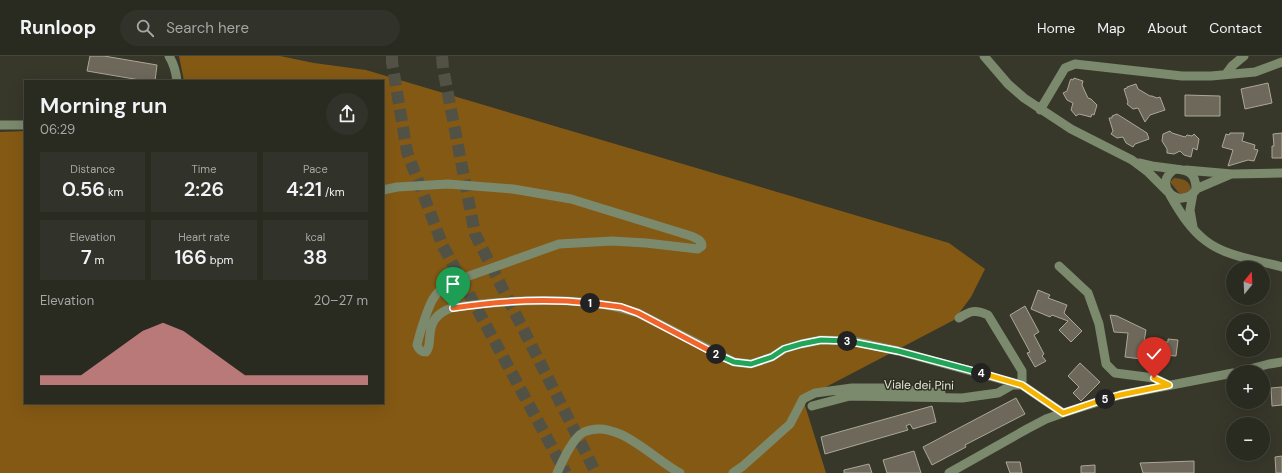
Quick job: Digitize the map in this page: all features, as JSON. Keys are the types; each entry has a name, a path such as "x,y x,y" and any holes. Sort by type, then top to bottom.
{"street":[{"path":"169,56 175,70 177,80"},
{"path":"984,56 1008,84 1040,110 1071,129 1132,160 1148,172 1169,193 1179,199 1184,199 1194,191 1232,174"},
{"path":"1226,74 1232,66 1244,56"},
{"path":"1040,110 1065,68 1075,64 1182,76 1254,72 1282,62"},
{"path":"0,126 24,125"},
{"path":"1132,160 1152,166 1232,174 1282,173"},
{"path":"1175,169 1171,172 1166,181 1169,193 1180,213 1205,240 1222,250 1282,267"},
{"path":"1186,170 1193,175 1194,191 1190,210 1193,228"},
{"path":"384,190 397,186 448,184 520,190 579,201 691,236 700,241 702,244 702,246 698,249 612,241 559,244 452,282 444,286 438,292 429,306 417,345 418,349 422,352 426,352 429,349 430,329 438,315 453,308 501,302 534,300 580,302 621,307 638,313 734,362 751,364 772,357 784,349 821,340 853,341 898,351 1022,385 1063,413"},
{"path":"1059,266 1088,293 1099,324 1106,364 1116,373 1154,378 1169,385"},
{"path":"959,318 968,312 979,311 990,313 1022,371 1022,385"},
{"path":"1264,365 1282,362"},
{"path":"949,473 1046,419 1063,413 1120,395 1226,376"},
{"name":"Viale dei Pini","path":"812,406 850,396 962,398 998,393 1012,385 1022,385"},
{"path":"733,473 743,466 790,424 803,400 815,393 852,388 883,388 939,392 949,397"},
{"path":"557,473 572,444 583,432 606,429 616,432 634,442 680,473"}],"shaded area":[{"path":"179,56 280,56 314,63 366,70 949,243 985,269 971,297 954,320 803,399 826,473 0,473 0,132 24,131 24,404 384,404 384,80 184,80"},
{"path":"1174,178 1186,181 1191,188 1189,191 1183,194 1179,193 1170,182"}],"building":[{"path":"90,56 104,56 157,65 155,80 140,80 87,71"},
{"path":"1074,78 1083,81 1082,85 1088,98 1097,105 1094,115 1092,114 1091,117 1079,114 1076,116 1071,110 1073,103 1067,100 1063,93 1067,91 1071,79 1073,80"},
{"path":"1268,83 1272,103 1245,109 1241,89"},
{"path":"1136,84 1138,89 1150,96 1157,98 1160,97 1165,110 1150,115 1145,122 1138,108 1133,109 1127,104 1128,102 1124,89"},
{"path":"1185,95 1220,96 1220,116 1185,116"},
{"path":"1117,114 1147,133 1149,139 1135,144 1133,147 1126,143 1123,137 1117,138 1111,134 1113,131 1109,118 1112,118 1112,116"},
{"path":"1170,131 1185,137 1187,135 1192,136 1194,134 1199,139 1197,150 1193,148 1191,157 1184,155 1180,151 1174,154 1167,153 1167,149 1162,141 1163,134"},
{"path":"1230,133 1244,133 1242,141 1255,145 1254,149 1258,150 1254,161 1248,160 1228,166 1233,150 1222,147 1226,134 1229,135"},
{"path":"1282,133 1282,158 1272,158 1272,146 1274,146 1273,134"},
{"path":"1038,290 1050,295 1048,298 1067,305 1064,313 1082,331 1071,342 1059,330 1068,321 1052,315 1050,317 1031,309"},
{"path":"1025,306 1039,332 1034,335 1044,354 1042,356 1046,361 1035,367 1027,353 1030,352 1010,315"},
{"path":"1110,315 1117,316 1146,330 1144,342 1161,344 1162,342 1168,342 1168,339 1178,340 1176,356 1149,354 1149,360 1125,357 1128,333 1114,332"},
{"path":"1080,363 1100,382 1081,401 1073,393 1079,387 1068,376"},
{"path":"1282,387 1282,405 1272,406 1271,388"},
{"path":"1016,398 1025,414 965,445 966,447 932,465 923,447"},
{"path":"932,406 936,422 913,429 910,424 906,426 908,430 825,454 821,437"},
{"path":"914,451 921,473 887,473 883,460"},
{"path":"1282,456 1282,473 1276,473 1275,457"},
{"path":"1194,461 1194,473 1143,473 1140,463"},
{"path":"1006,462 1020,462 1022,473 1010,473"},
{"path":"869,464 872,473 844,473 844,470"},
{"path":"1095,465 1095,473 1081,473 1081,466"}],"tunnel":[{"path":"392,56 407,152 443,246 566,473"},
{"path":"442,56 443,68 475,234 596,473"}],"route":[{"path":"453,308 501,302 534,300 580,302 621,307 638,313 734,362 751,364 772,357 784,349 801,344 821,340 853,341 898,351 1022,385 1037,397 1063,413 1120,395 1169,385 1154,378"}]}
